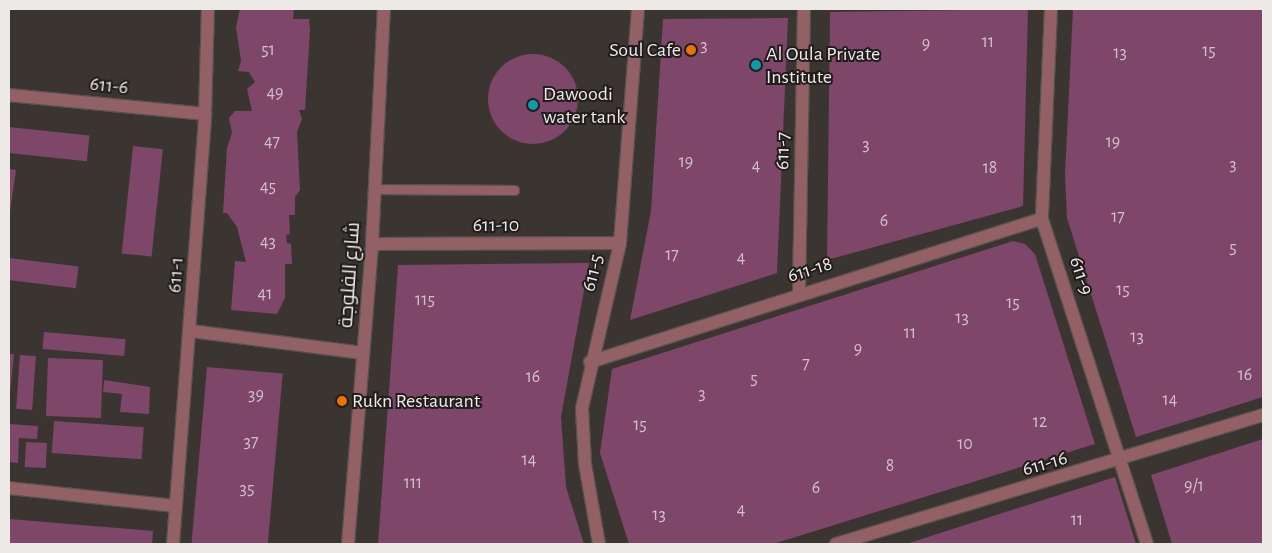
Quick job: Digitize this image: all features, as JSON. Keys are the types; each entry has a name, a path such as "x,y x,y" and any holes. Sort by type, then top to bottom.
{"street":[{"name":"611-1","path":"173,544 205,114 208,9"},
{"name":"شارع الفلوجة","path":"348,544 372,244 384,9"},
{"name":"611-5","path":"599,544 585,464 582,408 590,362 620,243 638,9"},
{"name":"611-7","path":"799,293 804,9"},
{"name":"611-9","path":"1051,9 1042,219 1147,544"},
{"name":"611-6","path":"9,95 205,114"},
{"name":"611-18","path":"590,362 799,293 1042,219"},
{"name":"611-10","path":"372,244 620,243"},
{"path":"190,331 363,353"},
{"name":"611-16","path":"836,544 1121,461 1263,416"},
{"path":"9,488 176,506"}],"lane":[{"path":"374,189 514,190"}],"building":[{"path":"240,9 294,9 293,19 309,19 305,110 299,110 302,119 297,132 300,190 295,197 295,215 289,215 290,234 286,235 287,243 291,244 292,264 285,264 285,298 277,314 231,310 235,261 246,262 237,227 227,213 223,213 227,148 232,133 229,118 235,111 252,111 247,89 255,82 249,72 238,71 241,61 236,27"},
{"path":"1028,9 1023,206 827,260 830,12"},
{"path":"1073,9 1263,9 1263,397 1136,437 1067,218 1065,175"},
{"path":"788,18 777,273 630,320 651,211 663,19"},
{"name":"Dawoodi water tank","path":"533,54 550,57 565,67 575,82 578,99 575,116 565,131 550,141 533,144 516,141 501,131 491,116 488,99 491,82 501,67 516,57"},
{"path":"9,127 90,135 87,161 9,153"},
{"path":"133,146 163,149 152,257 122,253"},
{"path":"9,169 16,170 10,212 9,212"},
{"path":"1013,241 1025,244 1035,254 1095,444 773,544 629,544 600,453 612,369"},
{"path":"9,258 78,267 76,288 9,280"},
{"path":"589,263 561,417 566,487 584,544 378,544 398,265"},
{"path":"44,332 126,339 124,356 43,349"},
{"path":"9,354 14,354 10,393 9,393"},
{"path":"20,355 36,356 32,410 16,409"},
{"path":"48,358 103,360 101,418 46,416"},
{"path":"207,367 283,374 268,544 192,544"},
{"path":"104,380 150,387 149,414 120,412 122,394 103,392"},
{"path":"54,421 144,427 142,459 52,453"},
{"path":"9,424 38,426 37,439 19,438 18,463 9,462"},
{"path":"1263,439 1263,544 1172,544 1151,475"},
{"path":"26,442 47,443 46,468 25,467"},
{"path":"1115,477 1136,544 906,544"},
{"path":"9,519 153,531 152,544 9,544"}],"place":[{"name":"Soul Cafe","path":"691,50"},
{"name":"Al Oula Private Institute","path":"756,65"},
{"name":"Dawoodi water tank","path":"533,105"},
{"name":"Rukn Restaurant","path":"342,401"}]}
